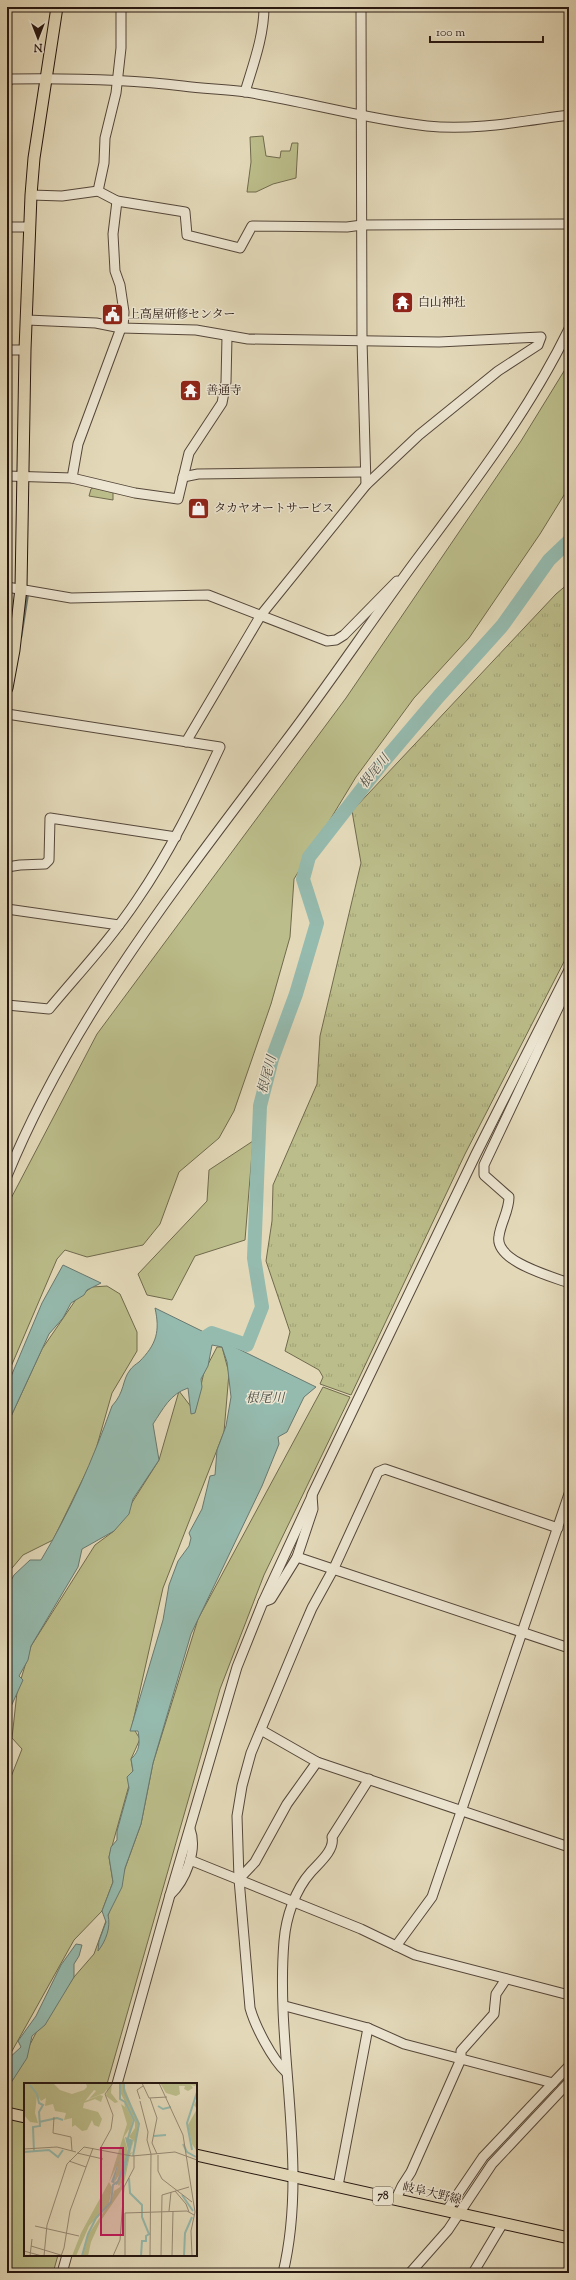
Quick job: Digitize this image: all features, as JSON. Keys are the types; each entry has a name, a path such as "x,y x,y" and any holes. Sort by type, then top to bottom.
{"main road":[{"path":"7,688 14,650 21,588 25,350 31,196 34,158 57,7"},
{"path":"7,2113 24,2117"},
{"name":"岐阜大野線","path":"197,2155 569,2238"}],"street":[{"path":"98,191 104,163 106,138 114,107 116,79 121,48 121,7"},
{"path":"245,92 257,51 264,19 264,7"},
{"path":"361,7 362,340 366,485"},
{"path":"7,82 11,79 46,78 116,79 245,92 361,114 390,122 428,126 478,126 569,115"},
{"path":"31,196 62,196 98,191 117,201 185,212 187,235 240,248 252,226 347,227 362,225 569,224"},
{"path":"72,478 78,444 122,328 124,312 115,264 113,234 117,201"},
{"path":"7,227 29,227"},
{"path":"27,320 96,323 122,328 196,330 227,337 248,339 439,342 540,337 538,345 498,371 419,436 366,485 260,615 186,742"},
{"path":"7,1176 37,1107 85,1022 120,967 195,861 328,687 412,566 509,433 549,370 569,329"},
{"path":"7,476 72,478 135,493 178,499 189,453 222,403 226,382 227,337"},
{"path":"7,350 25,350"},
{"path":"183,477 198,474 365,472"},
{"path":"7,587 21,588 71,598 208,595 327,641 336,640 344,635 412,566"},
{"path":"7,714 220,748 176,837 138,900 119,925 49,1009 7,1005"},
{"path":"7,867 45,864 48,860 50,818 176,837"},
{"path":"7,909 119,925"},
{"path":"569,971 567,983 484,1165 484,1175 509,1197 509,1207 498,1237 500,1246 506,1256 527,1267 569,1283"},
{"path":"117,2083 189,1828 237,1667 263,1602 312,1495 476,1154 567,983"},
{"path":"286,2072 279,2066 253,2017 250,2008 239,1879 237,1816 251,1753 260,1730 312,1608 334,1568 378,1472 385,1469 558,1528"},
{"path":"396,1946 432,1897 569,1494"},
{"path":"263,1602 271,1599 297,1557 313,1509 312,1495"},
{"path":"297,1557 334,1568 569,1648"},
{"path":"260,1730 317,1762 569,1847"},
{"path":"239,1879 255,1862 288,1804 317,1762"},
{"path":"283,2273 292,2226 294,2176 286,2072 283,1954 285,1931 293,1902 308,1875 328,1853 333,1841 332,1837 368,1779"},
{"path":"170,1895 176,1889 190,1860 192,1835 189,1828"},
{"path":"190,1860 239,1879 415,1955 569,1995"},
{"path":"396,2199 411,2172 461,2059 461,2051 494,2014 496,1994 506,1979"},
{"path":"285,2006 368,2028 404,2044 552,2083"},
{"path":"338,2186 368,2028"},
{"path":"447,2210 483,2157 569,2066"},
{"path":"410,2273 460,2214 478,2183 492,2164 569,2082"},
{"path":"473,2273 503,2223"},
{"path":"62,2273 67,2256"}],"green space":[{"path":"263,136 266,156 280,158 281,151 290,151 292,143 298,143 296,178 273,184 256,192 247,192 251,162 250,137"},
{"path":"569,363 569,487 540,534 469,638 414,698 356,777 294,879 290,937 271,1004 234,1111 219,1138 179,1172 160,1224 143,1245 87,1257 65,1250 57,1259 7,1376 7,1206 97,1034 346,698 521,441"},
{"path":"96,486 113,490 113,500 89,496 91,489"},
{"path":"569,583 569,952 465,1154 351,1395 320,1384 323,1377 319,1370 285,1351 290,1332 266,1261 272,1221 273,1185 317,1084 320,1036 361,863 352,811 556,594"},
{"path":"253,1141 245,1240 195,1256 172,1300 147,1295 138,1274 207,1201 209,1170"},
{"path":"107,1286 120,1294 137,1332 137,1351 112,1393 94,1456 53,1540 23,1555 7,1574 7,1425 42,1349 77,1298 92,1287"},
{"path":"217,1347 222,1347 229,1373 224,1432 163,1588 132,1726 140,1739 131,1759 133,1771 109,1857 113,1882 102,1911 74,1940 7,2060 7,1787 22,1749 12,1738 17,1692 31,1646 95,1545 114,1531 159,1460 179,1391 195,1412 204,1372"},
{"path":"323,1387 350,1397 264,1575 220,1689 107,2083 24,2083 24,2256 58,2256 53,2273 7,2273 7,2089 38,2029 74,1977 94,1954 141,1824 153,1763 198,1619"}],"water":[{"path":"63,1265 101,1283 87,1290 84,1295 71,1303 63,1318 49,1334 7,1425 7,1386 42,1303"},
{"path":"155,1308 316,1387 304,1397 287,1432 278,1437 279,1444 262,1486 191,1634 153,1763 141,1824 125,1868 122,1887 108,1915 109,1924 107,1934 98,1951 99,1941 106,1922 102,1911 113,1882 109,1857 111,1847 117,1840 117,1831 129,1788 127,1777 133,1771 131,1759 138,1750 139,1746 138,1731 130,1731 163,1620 169,1585 178,1561 189,1546 191,1538 189,1533 202,1509 210,1476 215,1475 217,1450 226,1426 231,1397 227,1362 222,1347 212,1345 208,1366 201,1379 202,1387 195,1413 191,1414 188,1388 176,1394 172,1398 153,1424 159,1460 133,1499 129,1514 114,1531 82,1549 78,1567 31,1646 28,1660 19,1676 23,1680 9,1711 7,1722 7,1588 14,1575 30,1560 41,1560 52,1542 80,1485 112,1406 119,1396 127,1374 150,1349 156,1337 157,1324"},
{"path":"7,1744 11,1766 7,1787"},
{"path":"76,1944 82,1945 79,1956 74,1964 74,1977 45,2025 32,2036 27,2058 7,2089 7,2060 21,2047 18,2041 36,2016 61,1965"}],"waterway":[{"name":"根尾川","path":"195,1344 212,1333 247,1345 262,1307 254,1258 260,1106 272,1059 296,994 317,923 303,879 309,857 383,762 439,696 502,626 549,560 569,541"},
{"path":"21,637 28,593"},
{"path":"7,709 11,689"}],"place":[{"name":"白山神社","path":"402,303"},
{"name":"上高屋研修センター","path":"112,315"},
{"name":"善通寺","path":"191,391"},
{"name":"タカヤオートサービス","path":"199,509"}]}
